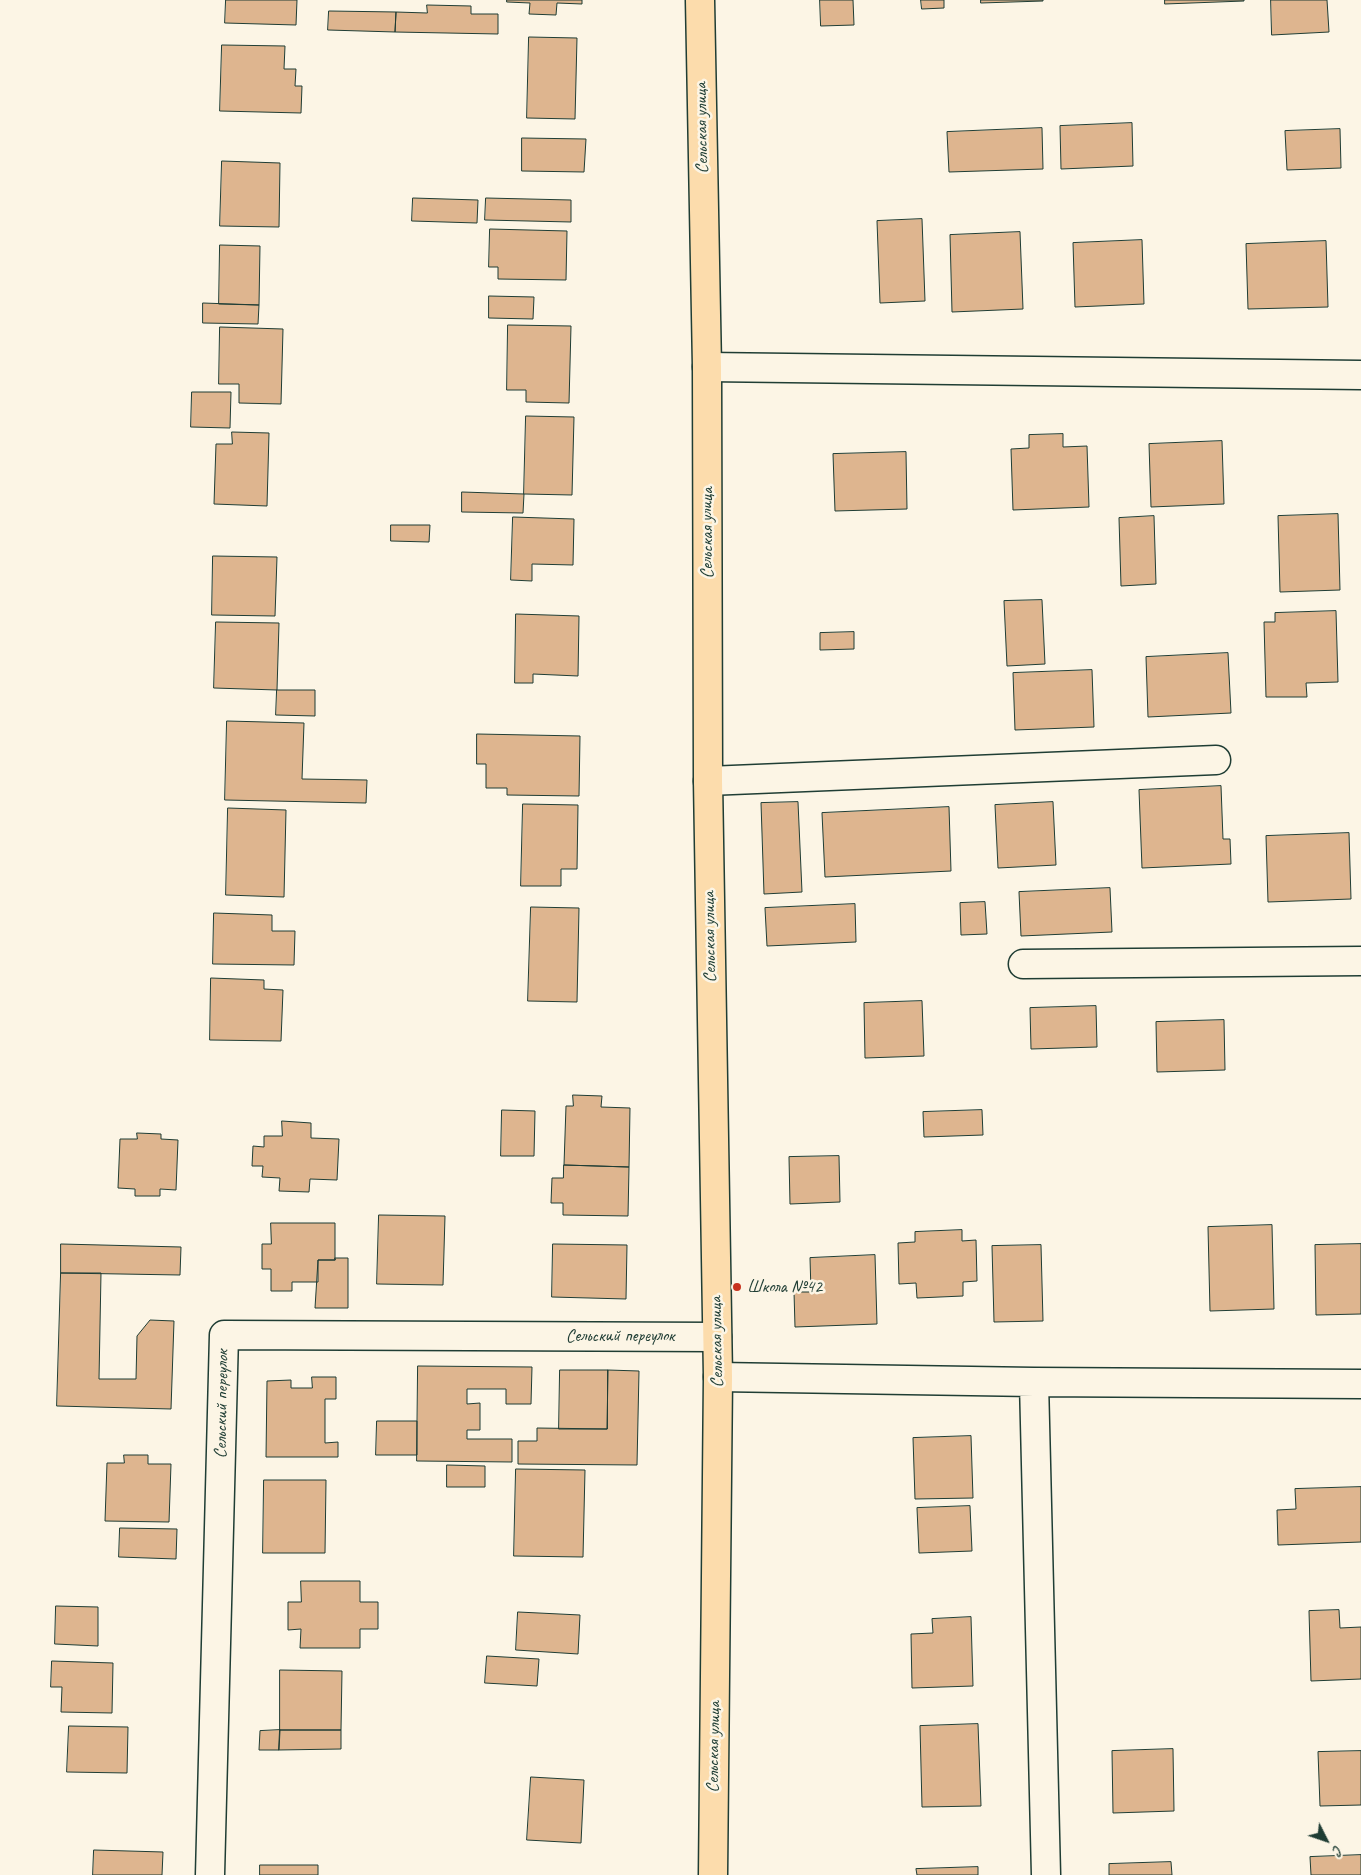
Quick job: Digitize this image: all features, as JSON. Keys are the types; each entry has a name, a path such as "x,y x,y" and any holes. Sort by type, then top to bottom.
{"main road":[{"name":"Сельская улица","path":"700,0 707,367 708,781 718,1377 713,1875"}],"street":[{"path":"707,367 1361,375"},
{"path":"708,781 1216,760"},
{"path":"1023,964 1361,961"},
{"name":"Сельский переулок","path":"210,1875 224,1335 717,1337"},
{"path":"718,1377 1034,1382 1361,1384"},
{"path":"1034,1382 1046,1875"}],"building":[{"path":"226,0 297,0 296,25 225,23"},
{"path":"507,0 582,0 582,4 557,3 556,15 529,14 530,3 507,2"},
{"path":"820,0 853,0 854,25 821,26"},
{"path":"921,0 944,0 944,8 922,9"},
{"path":"981,0 1043,0 1043,1 981,3"},
{"path":"1165,0 1244,0 1244,1 1165,4"},
{"path":"1271,0 1327,0 1329,32 1272,35"},
{"path":"427,5 471,6 471,14 498,14 498,34 395,32 396,12 427,13"},
{"path":"329,11 396,12 395,32 328,30"},
{"path":"529,37 577,38 575,119 527,118"},
{"path":"222,45 285,46 284,69 296,69 295,86 302,86 301,113 220,111"},
{"path":"1132,123 1133,166 1061,169 1060,126"},
{"path":"1042,128 1043,169 949,172 947,132"},
{"path":"1340,129 1341,168 1287,170 1285,131"},
{"path":"522,138 586,139 584,172 522,171"},
{"path":"222,161 280,163 279,227 220,226"},
{"path":"413,198 478,200 477,223 412,221"},
{"path":"486,198 571,200 571,222 485,220"},
{"path":"922,219 925,301 880,303 877,221"},
{"path":"490,229 567,231 566,280 498,279 498,267 489,267"},
{"path":"1020,232 1023,309 952,312 950,235"},
{"path":"1142,240 1144,304 1075,307 1073,243"},
{"path":"1326,241 1328,307 1248,309 1246,244"},
{"path":"220,245 260,246 259,305 219,304"},
{"path":"489,296 534,297 533,319 489,318"},
{"path":"203,303 259,305 258,324 203,323"},
{"path":"508,325 571,326 569,403 526,402 526,390 507,390"},
{"path":"220,327 283,329 281,404 239,403 239,384 219,384"},
{"path":"192,392 231,392 230,428 191,427"},
{"path":"526,416 574,417 572,495 524,494"},
{"path":"232,432 269,433 267,506 214,504 216,444 232,444"},
{"path":"1063,434 1063,447 1087,446 1089,507 1013,510 1011,449 1029,448 1029,435"},
{"path":"1222,441 1224,504 1151,507 1149,444"},
{"path":"906,452 907,509 835,511 833,454"},
{"path":"462,492 524,494 523,513 462,512"},
{"path":"1338,514 1340,590 1280,592 1278,516"},
{"path":"1154,516 1156,584 1121,586 1119,518"},
{"path":"513,517 574,519 573,565 532,564 532,581 511,580"},
{"path":"391,525 430,525 429,542 391,541"},
{"path":"213,556 277,557 275,616 212,615"},
{"path":"1042,600 1045,664 1007,666 1004,601"},
{"path":"1336,611 1338,682 1306,683 1307,697 1266,697 1264,622 1275,622 1275,613"},
{"path":"516,614 579,616 578,676 533,674 533,683 515,683"},
{"path":"216,622 279,623 277,690 214,688"},
{"path":"854,632 854,649 820,650 820,633"},
{"path":"1228,653 1231,713 1148,717 1146,657"},
{"path":"1092,670 1094,727 1015,730 1013,673"},
{"path":"277,690 315,690 315,716 276,715"},
{"path":"227,721 304,723 302,779 367,780 366,803 225,800"},
{"path":"477,734 580,736 579,796 507,795 507,788 486,788 486,764 477,764"},
{"path":"1221,786 1223,839 1230,839 1231,864 1142,868 1139,790"},
{"path":"798,802 802,892 764,894 761,803"},
{"path":"1053,802 1056,865 998,868 995,805"},
{"path":"523,804 578,805 577,869 561,869 561,886 521,886"},
{"path":"949,807 951,871 825,877 822,813"},
{"path":"228,808 286,810 284,897 226,895"},
{"path":"1349,833 1351,899 1268,902 1266,836"},
{"path":"1110,888 1112,932 1021,936 1019,892"},
{"path":"985,902 987,934 961,935 960,903"},
{"path":"855,904 856,942 767,946 765,908"},
{"path":"531,907 579,908 577,1002 528,1001"},
{"path":"214,913 272,915 272,931 295,931 294,965 213,964"},
{"path":"211,978 264,980 264,989 283,990 281,1041 210,1040"},
{"path":"922,1001 924,1056 865,1058 864,1003"},
{"path":"1096,1006 1097,1047 1031,1049 1030,1008"},
{"path":"1224,1020 1225,1070 1157,1072 1156,1022"},
{"path":"573,1095 602,1096 601,1107 630,1108 629,1167 564,1165 566,1106 573,1106"},
{"path":"502,1110 535,1111 534,1156 501,1156"},
{"path":"982,1110 983,1135 924,1137 923,1112"},
{"path":"282,1121 311,1123 311,1138 339,1139 337,1180 310,1179 309,1192 279,1191 280,1178 262,1177 263,1166 252,1166 253,1146 264,1147 264,1136 282,1136"},
{"path":"137,1133 161,1134 161,1139 178,1140 176,1190 160,1189 160,1196 135,1196 135,1189 118,1188 120,1139 137,1139"},
{"path":"839,1156 840,1202 790,1204 789,1157"},
{"path":"564,1165 629,1167 628,1216 563,1215 563,1203 551,1203 552,1178 563,1178"},
{"path":"379,1215 445,1216 443,1285 377,1284"},
{"path":"271,1223 335,1223 335,1260 318,1260 318,1282 292,1282 292,1291 271,1291 271,1269 262,1269 262,1244 271,1244"},
{"path":"1272,1225 1274,1309 1210,1311 1208,1227"},
{"path":"962,1230 962,1241 976,1240 977,1281 963,1282 963,1296 917,1298 916,1283 899,1284 898,1243 915,1242 915,1232"},
{"path":"61,1244 181,1247 180,1275 61,1273"},
{"path":"553,1244 627,1245 626,1299 552,1297"},
{"path":"1361,1244 1361,1314 1316,1315 1315,1245"},
{"path":"1041,1245 1043,1321 994,1322 992,1246"},
{"path":"875,1255 877,1324 795,1327 794,1292 811,1292 810,1258"},
{"path":"335,1258 348,1258 348,1308 315,1308 318,1260 335,1260"},
{"path":"61,1273 101,1273 99,1379 136,1379 137,1336 150,1320 174,1321 171,1409 57,1406"},
{"path":"418,1366 532,1367 531,1404 506,1404 506,1389 467,1389 467,1404 480,1403 480,1430 467,1430 467,1439 512,1439 512,1462 417,1461"},
{"path":"560,1370 608,1370 607,1429 559,1429"},
{"path":"608,1370 639,1371 637,1465 518,1464 518,1441 537,1441 537,1428 607,1429"},
{"path":"312,1377 336,1377 336,1399 325,1399 325,1443 338,1442 338,1457 266,1457 267,1381 291,1380 291,1388 312,1388"},
{"path":"377,1421 417,1421 417,1455 376,1455"},
{"path":"971,1436 973,1498 915,1499 913,1438"},
{"path":"124,1455 148,1455 148,1464 171,1464 169,1522 105,1521 107,1463 124,1463"},
{"path":"447,1465 485,1466 485,1487 447,1487"},
{"path":"516,1469 585,1470 583,1557 514,1556"},
{"path":"264,1480 326,1480 325,1553 263,1553"},
{"path":"1361,1487 1361,1542 1278,1545 1277,1510 1296,1509 1295,1489"},
{"path":"970,1506 972,1551 919,1553 917,1508"},
{"path":"120,1528 177,1529 176,1559 119,1557"},
{"path":"301,1581 360,1581 360,1602 378,1602 378,1629 360,1629 360,1648 300,1648 301,1629 288,1630 288,1602 301,1602"},
{"path":"56,1606 98,1607 98,1646 55,1644"},
{"path":"1339,1610 1340,1628 1361,1627 1361,1679 1311,1681 1309,1611"},
{"path":"518,1612 580,1615 578,1654 516,1650"},
{"path":"971,1617 973,1686 912,1688 911,1634 933,1633 932,1619"},
{"path":"487,1656 539,1659 537,1686 485,1683"},
{"path":"52,1661 113,1663 112,1713 61,1712 62,1687 51,1687"},
{"path":"280,1670 342,1671 341,1730 280,1730"},
{"path":"978,1724 981,1806 922,1807 920,1726"},
{"path":"69,1726 128,1727 127,1773 67,1772"},
{"path":"280,1730 279,1750 259,1750 260,1731"},
{"path":"280,1730 341,1730 341,1749 279,1750"},
{"path":"1173,1749 1174,1811 1113,1813 1112,1751"},
{"path":"1361,1751 1361,1805 1320,1806 1318,1752"},
{"path":"531,1777 584,1780 581,1843 527,1840"},
{"path":"94,1850 163,1852 162,1875 93,1875"},
{"path":"1361,1855 1361,1875 1311,1875 1310,1857"},
{"path":"1171,1862 1172,1875 1109,1875 1109,1864"},
{"path":"260,1865 318,1865 318,1875 260,1875"},
{"path":"978,1867 978,1875 917,1875 916,1869"}],"place":[{"name":"Школа №42","path":"737,1287"}]}
